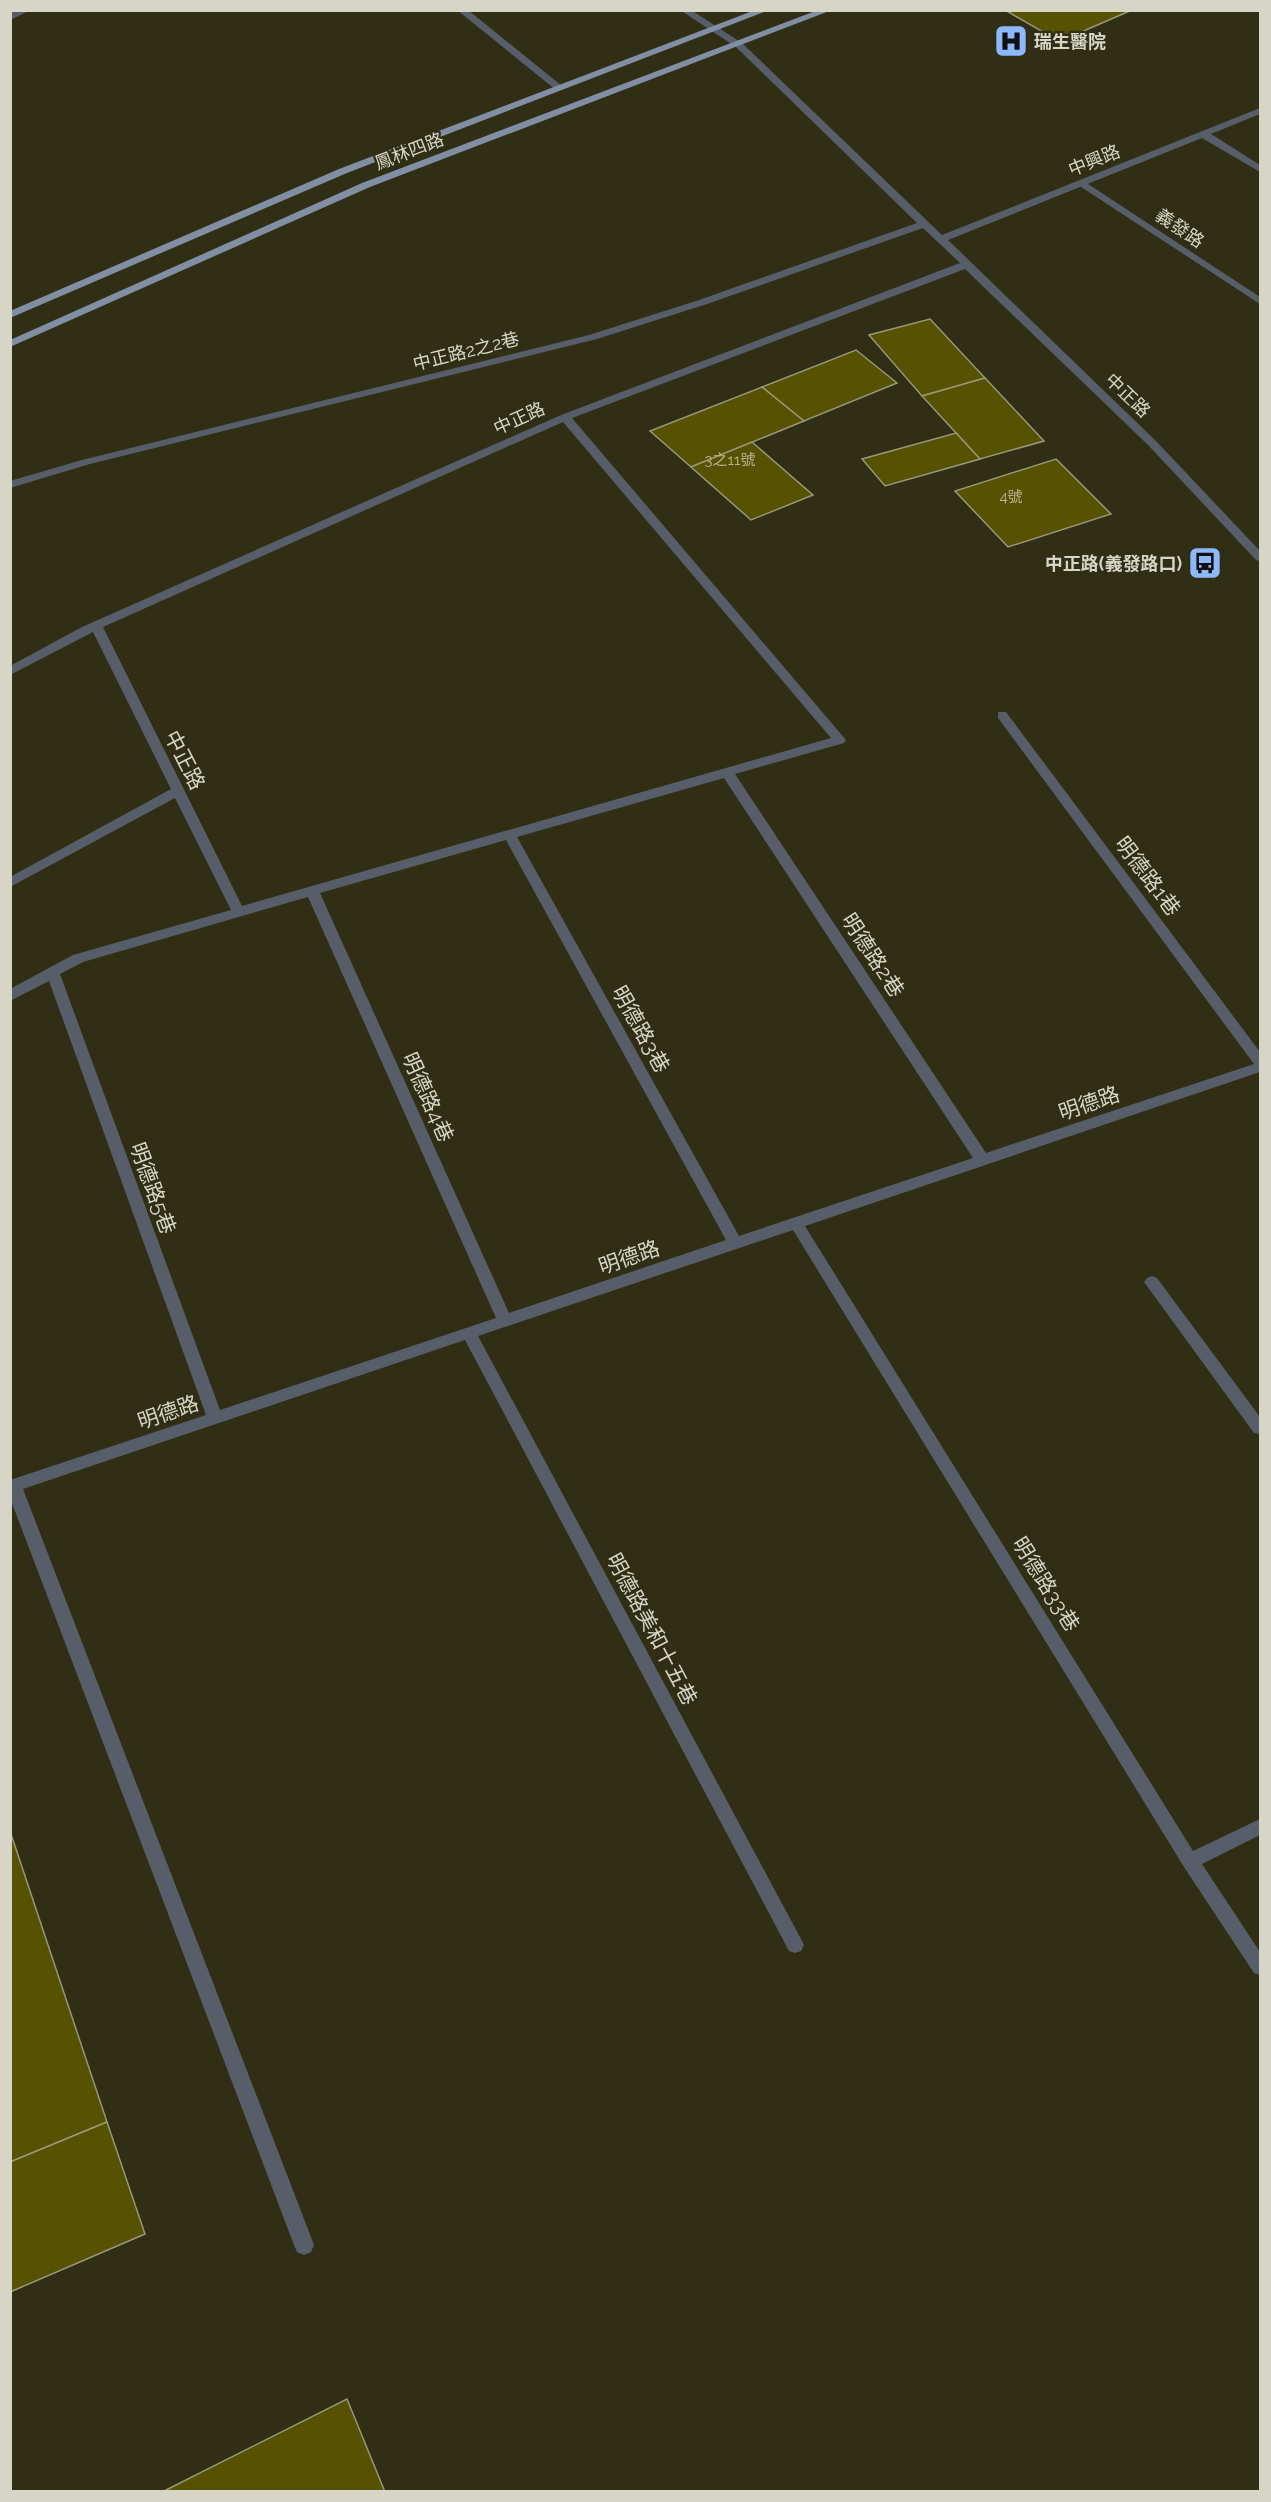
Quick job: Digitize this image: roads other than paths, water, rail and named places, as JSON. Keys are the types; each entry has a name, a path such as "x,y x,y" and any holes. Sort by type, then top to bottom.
{"main road":[{"name":"鳳林四路","path":"10,315 343,171 765,10"},
{"name":"鳳林四路","path":"10,344 366,185 828,10"}],"street":[{"path":"10,17 27,10"},
{"path":"461,10 559,88"},
{"name":"中正路","path":"684,10 738,45 1152,443 1260,557"},
{"name":"中興路","path":"939,240 1260,111"},
{"path":"1203,134 1260,170"},
{"name":"義發路","path":"1082,183 1260,301"},
{"name":"中正路2之2巷","path":"10,485 86,462 593,337 703,302 923,224"},
{"name":"中正路","path":"10,672 96,626 565,417 965,265"},
{"path":"10,996 78,958 840,740 565,417"},
{"name":"中正路","path":"96,626 238,911"},
{"name":"明德路1巷","path":"1002,715 1260,1062"},
{"name":"明德路2巷","path":"728,772 983,1161"},
{"path":"10,883 178,791"},
{"name":"明德路3巷","path":"509,834 736,1244"},
{"name":"明德路4巷","path":"312,890 505,1321"},
{"name":"明德路5巷","path":"52,971 214,1418"},
{"name":"明德路","path":"12,1487 1260,1067"},
{"name":"明德路33巷","path":"796,1224 1190,1861 1260,1967"},
{"path":"1152,1282 1260,1428"},
{"name":"明德路美和十五巷","path":"469,1334 795,1945"},
{"path":"12,1487 304,2245"},
{"path":"1190,1861 1260,1827"}],"place":[{"name":"瑞生醫院","path":"1011,41"},
{"name":"中正路(義發路口)","path":"1205,563"}]}
